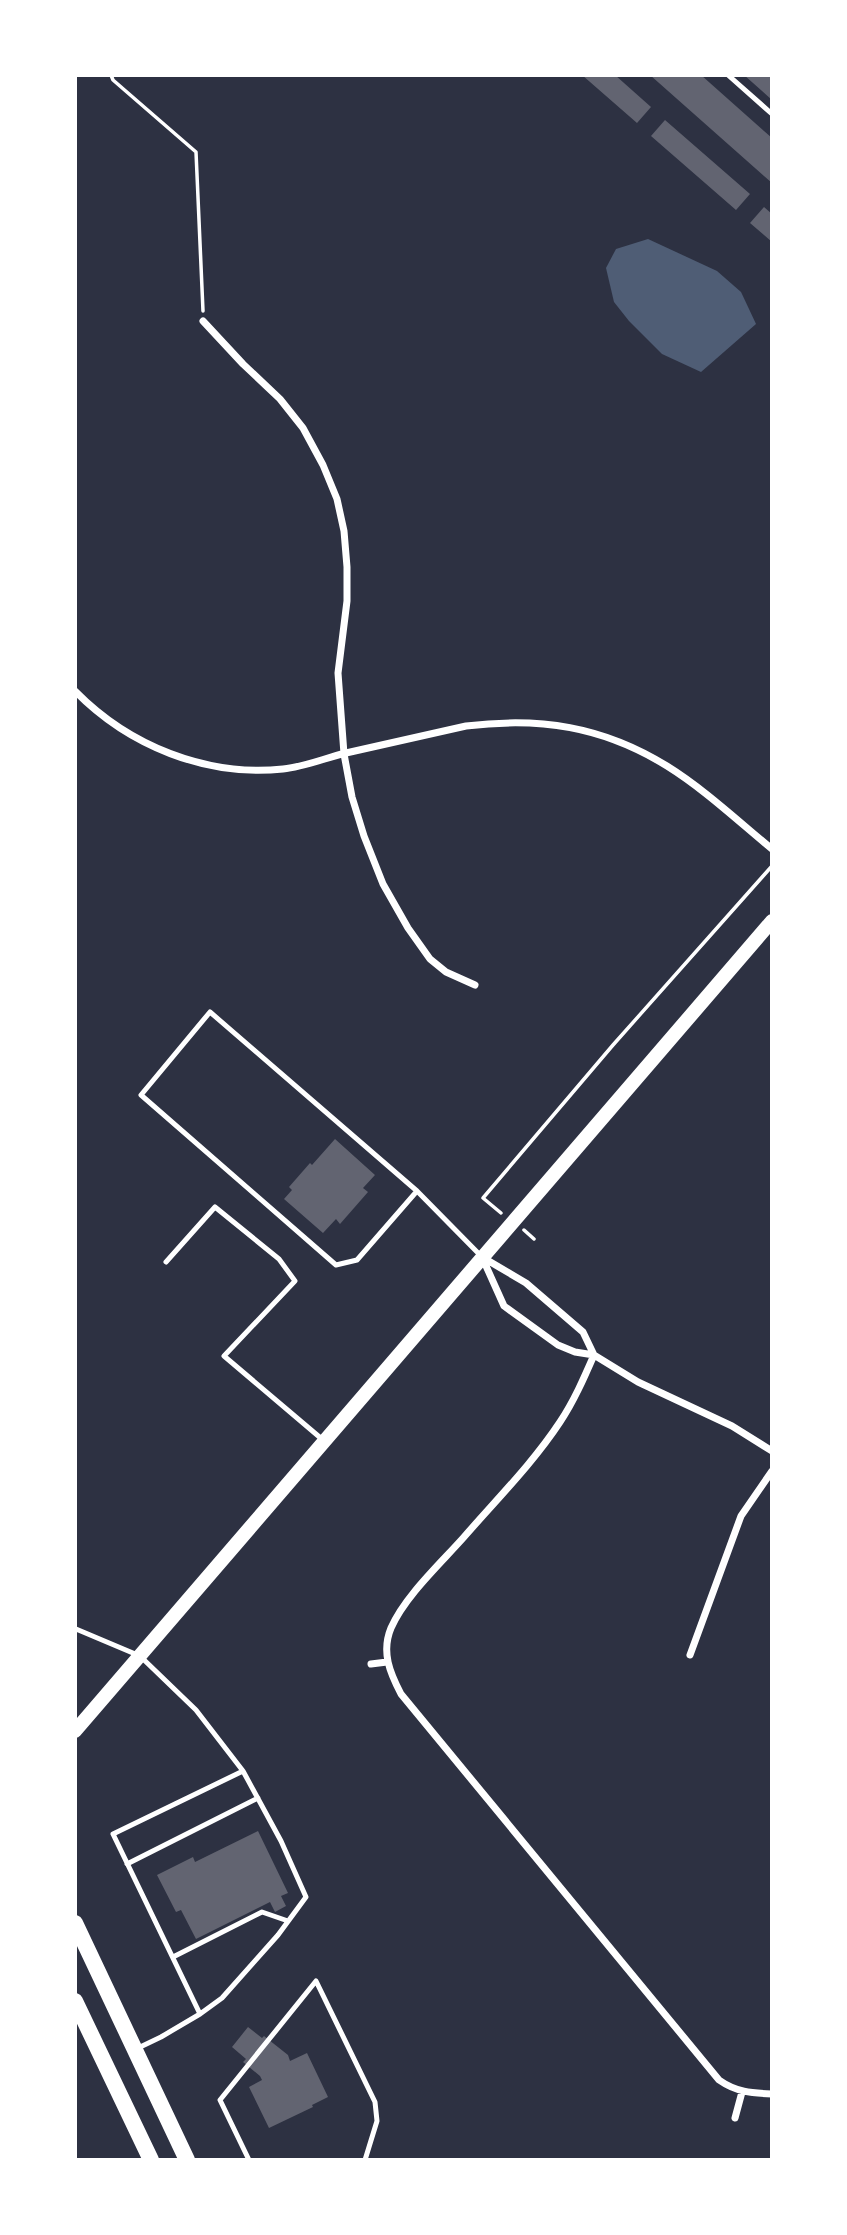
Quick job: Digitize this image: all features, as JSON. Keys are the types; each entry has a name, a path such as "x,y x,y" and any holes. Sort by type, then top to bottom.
{"main road":[{"path":"75,1731 772,921"},
{"path":"75,1923 187,2160"},
{"path":"75,2001 151,2160"}],"street":[{"path":"203,321 280,399 303,428 337,499 344,531 347,566 347,601 338,673 344,754 352,797 383,884 408,928 430,959 446,972 475,985"},
{"path":"75,691 121,730 147,745 223,768 254,771 286,769 466,726 528,722 562,725 620,743 666,765 772,849"},
{"path":"482,1257 526,1283 574,1324 583,1332 594,1355"},
{"path":"482,1257 504,1306 558,1345 575,1352 594,1355 638,1382 732,1426 772,1451"},
{"path":"594,1355 573,1399 537,1453 410,1598 391,1627 387,1642 387,1662 401,1694 719,2080 731,2089 742,2092 772,2094"},
{"path":"690,1655 741,1516 772,1471"},
{"path":"371,1664 387,1662"},
{"path":"735,2118 742,2092"}],"lane":[{"path":"728,75 772,114"},
{"path":"417,1191 357,1260 336,1265 141,1096 210,1012 417,1191 482,1257"},
{"path":"166,1262 215,1207 279,1259 295,1281 224,1356 326,1442"},
{"path":"75,1631 76,1629 140,1656 196,1710 243,1771 281,1842 306,1897 222,1997 200,2014 135,2049"},
{"path":"200,2014 113,1835 243,1771"},
{"path":"127,1864 258,1798"},
{"path":"173,1958 262,1912 288,1921"},
{"path":"249,2160 220,2100 316,1980 375,2102 377,2121 365,2160"}],"path":[{"path":"111,75 113,80 196,152 203,321"},
{"path":"490,1204 483,1198 613,1045 772,866"}],"water":[{"path":"648,239 717,271 741,292 756,324 701,372 662,354 614,302 606,268 616,249"}],"building":[{"path":"582,75 615,75 651,107 637,123"},
{"path":"650,75 701,75 772,138 772,183"},
{"path":"744,75 772,75 772,100"},
{"path":"665,120 750,194 736,210 651,136"},
{"path":"764,207 772,214 772,242 750,223"},
{"path":"335,1139 375,1175 363,1188 368,1192 340,1224 336,1219 323,1233 284,1199 292,1190 289,1187"},
{"path":"258,1831 288,1893 281,1896 286,1906 275,1912 270,1902 196,1939 181,1910 176,1912 157,1875 193,1857 195,1862"},
{"path":"248,2027 288,2055 290,2061 307,2053 328,2097 269,2128 249,2087 262,2080 243,2062 246,2059 232,2047"}]}
